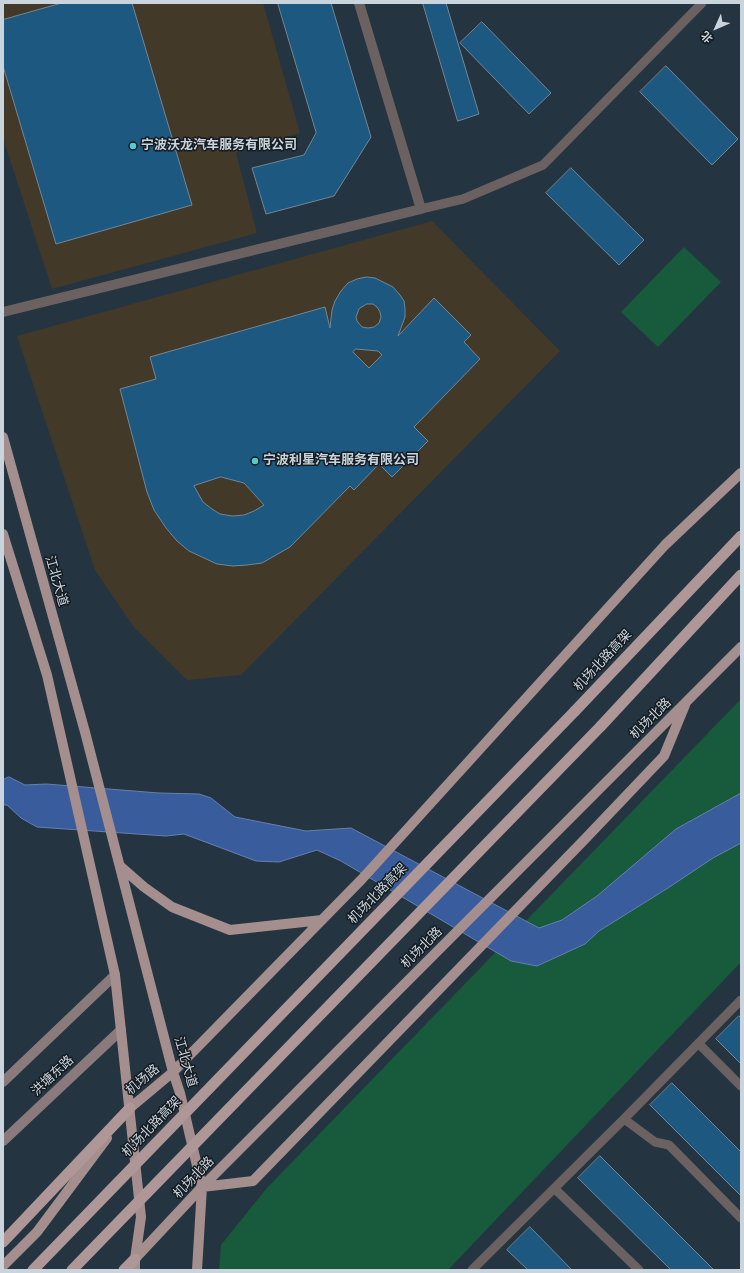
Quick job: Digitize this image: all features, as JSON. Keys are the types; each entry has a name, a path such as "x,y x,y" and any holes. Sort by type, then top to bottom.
{"highway":[{"name":"机场北路高架","path":"33,1270 575,711 741,536"},
{"path":"72,1270 601,726 741,575"},
{"path":"3,1242 130,1108"},
{"path":"124,1270 135,1264"}],"main road":[{"name":"江北大道","path":"3,437 85,732 173,1072 180,1093 202,1187 197,1270"},
{"path":"173,1072 362,879 665,545 741,473"},
{"path":"3,534 47,675 115,975 141,1217 135,1264"},
{"name":"机场北路","path":"135,1264 202,1187 741,647"},
{"path":"202,1187 253,1181 551,875 664,756 687,701"},
{"path":"119,865 144,887 172,907 230,930 322,920"},
{"path":"3,1082 115,975"},
{"name":"洪塘东路","path":"3,1141 121,1030"},
{"name":"机场路","path":"130,1108 173,1072"},
{"path":"3,1266 37,1232 130,1108"}],"street":[{"path":"3,312 421,209 359,3"}],"lane":[{"path":"421,209 463,199 543,165 702,3"},
{"path":"472,1270 699,1044 741,1000"},
{"path":"699,1044 741,1086"},
{"path":"624,1119 655,1142 669,1145 741,1218"},
{"path":"555,1188 639,1270"}],"shaded area":[{"name":"宁波沃龙汽车服务有限公司","path":"3,3 263,3 300,133 236,153 257,233 52,289 3,138"},
{"name":"宁波利星汽车服务有限公司","path":"432,221 560,351 241,675 187,680 133,626 95,570 17,336"}],"green space":[{"path":"684,247 721,282 658,347 621,312"},
{"path":"741,699 741,962 448,1270 219,1270 221,1245 266,1189"}],"water":[{"path":"9,777 25,785 46,784 159,793 199,794 211,798 235,817 306,831 351,828 539,928 562,920 597,896 676,829 741,793 741,843 713,858 599,931 585,944 537,966 511,961 341,861 317,850 279,862 256,861 184,834 166,836 37,827 21,818 7,805 3,805 3,780"}],"building":[{"path":"62,3 132,3 192,205 56,244 3,66 3,20"},
{"path":"278,3 331,3 371,137 334,196 266,214 252,168 304,155 316,133"},
{"path":"423,3 446,3 479,114 458,121"},
{"path":"482,22 551,93 529,114 460,43"},
{"path":"666,66 738,139 712,165 640,92"},
{"path":"571,168 644,240 619,265 546,193"},
{"path":"367,277 375,278 393,287 400,295 404,301 405,317 398,336 434,298 471,335 464,342 480,359 414,427 428,441 392,477 379,464 354,490 350,486 290,547 262,563 233,566 217,564 189,551 177,541 154,510 147,492 120,389 156,379 150,357 325,307 330,328 332,310 335,301 348,283","holes":["367,304 373,304 380,312 381,317 379,323 374,327 362,327 357,321 356,317 359,309","356,349 378,351 382,355 369,368 353,352","221,477 244,483 264,505 244,515 232,516 220,514 203,502 194,486"]},
{"path":"739,1016 741,1018 741,1064 716,1039"},
{"path":"672,1083 741,1152 741,1196 650,1105"},
{"path":"600,1156 714,1270 671,1270 578,1178"},
{"path":"530,1227 572,1270 528,1270 507,1250"}],"place":[{"name":"宁波沃龙汽车服务有限公司","path":"133,146"},
{"name":"宁波利星汽车服务有限公司","path":"255,461"}]}
